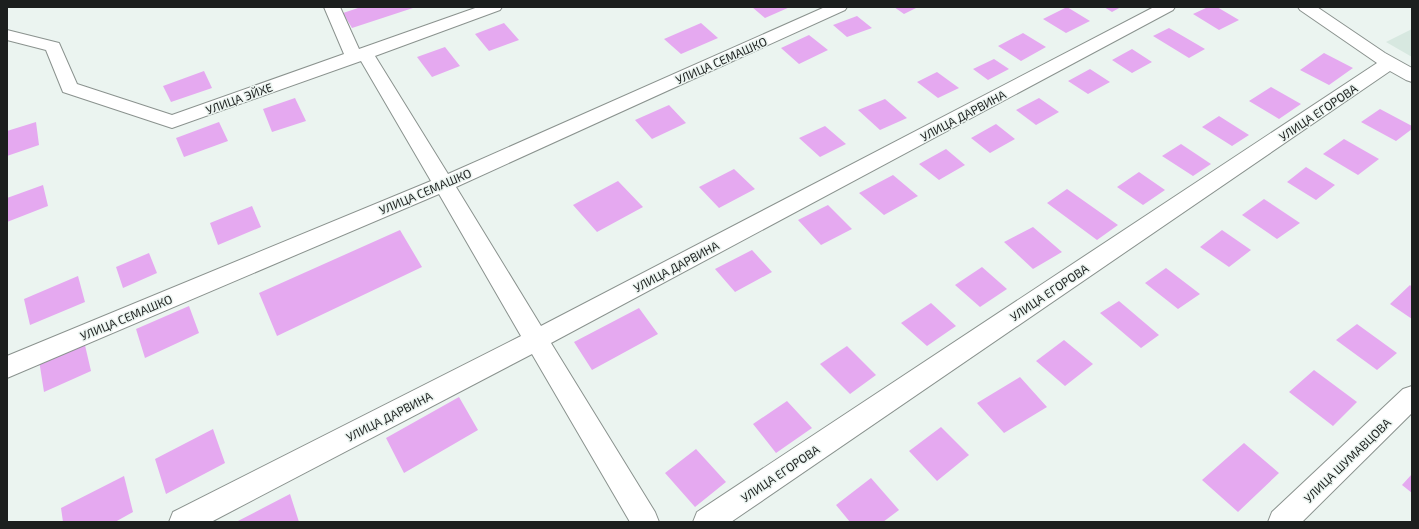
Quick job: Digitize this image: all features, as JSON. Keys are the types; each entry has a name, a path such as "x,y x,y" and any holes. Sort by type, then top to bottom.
{"street":[{"path":"332,7 359,55 443,184 645,522"},
{"name":"УЛИЦА ЭЙХЕ","path":"8,36 53,47 69,88 172,122 359,55 468,11 494,7"},
{"name":"УЛИЦА СЕМАШКО","path":"7,367 443,184 839,7"},
{"name":"УЛИЦА ДАРВИНА","path":"183,522 536,340 1167,7"},
{"path":"1306,7 1412,76"},
{"name":"УЛИЦА ЕГОРОВА","path":"707,522 1390,63"},
{"name":"УЛИЦА ШУМАВЦОВА","path":"1282,522 1412,397"}],"shaded area":[{"path":"1412,29 1412,57 1386,42"}],"building":[{"path":"361,7 416,7 352,28 343,13"},
{"path":"752,7 790,7 765,18"},
{"path":"894,7 918,7 904,14"},
{"path":"1067,7 1090,21 1066,33 1043,19"},
{"path":"1104,7 1121,7 1112,12"},
{"path":"1208,7 1217,7 1239,20 1219,30 1193,14"},
{"path":"857,16 872,28 847,37 833,25"},
{"path":"504,23 519,40 489,51 475,34"},
{"path":"701,23 718,38 681,54 664,39"},
{"path":"1169,28 1205,49 1189,58 1153,36"},
{"path":"1023,33 1046,47 1021,61 998,46"},
{"path":"809,35 828,50 799,64 781,48"},
{"path":"445,47 460,66 432,77 417,57"},
{"path":"1132,49 1152,62 1132,73 1112,60"},
{"path":"1324,53 1353,68 1329,85 1300,70"},
{"path":"994,59 1009,69 988,80 973,69"},
{"path":"1090,69 1110,82 1088,94 1068,81"},
{"path":"204,71 212,88 171,102 163,86"},
{"path":"937,72 959,88 938,98 917,82"},
{"path":"1271,87 1301,104 1279,119 1249,101"},
{"path":"295,98 306,121 272,132 263,109"},
{"path":"1039,98 1059,112 1036,125 1016,110"},
{"path":"885,99 907,118 880,130 858,110"},
{"path":"669,105 686,123 652,139 635,120"},
{"path":"1380,109 1412,126 1412,129 1396,141 1361,122"},
{"path":"1219,116 1249,135 1232,146 1202,127"},
{"path":"36,122 39,145 7,156 7,131"},
{"path":"219,122 228,141 184,157 176,138"},
{"path":"996,124 1015,139 990,153 971,138"},
{"path":"825,126 846,144 820,157 799,138"},
{"path":"1344,139 1379,159 1358,175 1323,154"},
{"path":"1181,144 1211,164 1193,176 1162,156"},
{"path":"946,149 965,165 939,180 919,164"},
{"path":"1306,167 1335,185 1316,200 1287,182"},
{"path":"734,169 755,189 719,208 699,187"},
{"path":"1139,172 1165,190 1143,205 1117,187"},
{"path":"893,175 918,196 884,215 859,193"},
{"path":"618,181 643,207 597,232 573,205"},
{"path":"43,185 48,206 7,222 7,198"},
{"path":"1067,189 1118,225 1097,240 1047,203"},
{"path":"1264,199 1300,223 1277,239 1242,215"},
{"path":"828,205 852,229 821,245 798,220"},
{"path":"252,206 261,227 218,245 210,223"},
{"path":"1033,227 1062,252 1033,269 1004,242"},
{"path":"400,230 422,267 277,336 259,293"},
{"path":"1222,230 1251,250 1229,267 1200,247"},
{"path":"752,250 772,272 735,292 715,269"},
{"path":"149,253 157,273 123,288 116,267"},
{"path":"982,267 1007,289 980,307 955,285"},
{"path":"1166,268 1200,294 1178,309 1145,283"},
{"path":"78,276 85,302 30,325 24,299"},
{"path":"1410,285 1412,287 1412,319 1390,304"},
{"path":"1119,301 1159,335 1141,348 1100,313"},
{"path":"931,303 956,326 927,346 901,323"},
{"path":"189,306 199,333 145,358 136,329"},
{"path":"639,308 658,334 592,370 574,342"},
{"path":"1357,324 1397,353 1377,370 1336,340"},
{"path":"1064,340 1093,364 1065,386 1036,361"},
{"path":"84,341 91,371 44,392 39,360"},
{"path":"847,346 876,375 850,394 820,364"},
{"path":"1314,370 1357,402 1333,426 1289,392"},
{"path":"1020,377 1047,407 1004,433 977,403"},
{"path":"459,397 478,430 404,473 386,438"},
{"path":"787,401 812,428 776,453 753,424"},
{"path":"941,427 969,455 937,481 909,451"},
{"path":"213,429 225,463 166,494 155,459"},
{"path":"1244,443 1279,473 1238,512 1202,480"},
{"path":"696,449 726,482 695,507 665,473"},
{"path":"1412,474 1412,493 1402,485"},
{"path":"124,476 133,512 115,522 63,522 61,508"},
{"path":"871,478 899,510 883,522 850,522 836,505"},
{"path":"290,494 299,522 236,522"}]}
